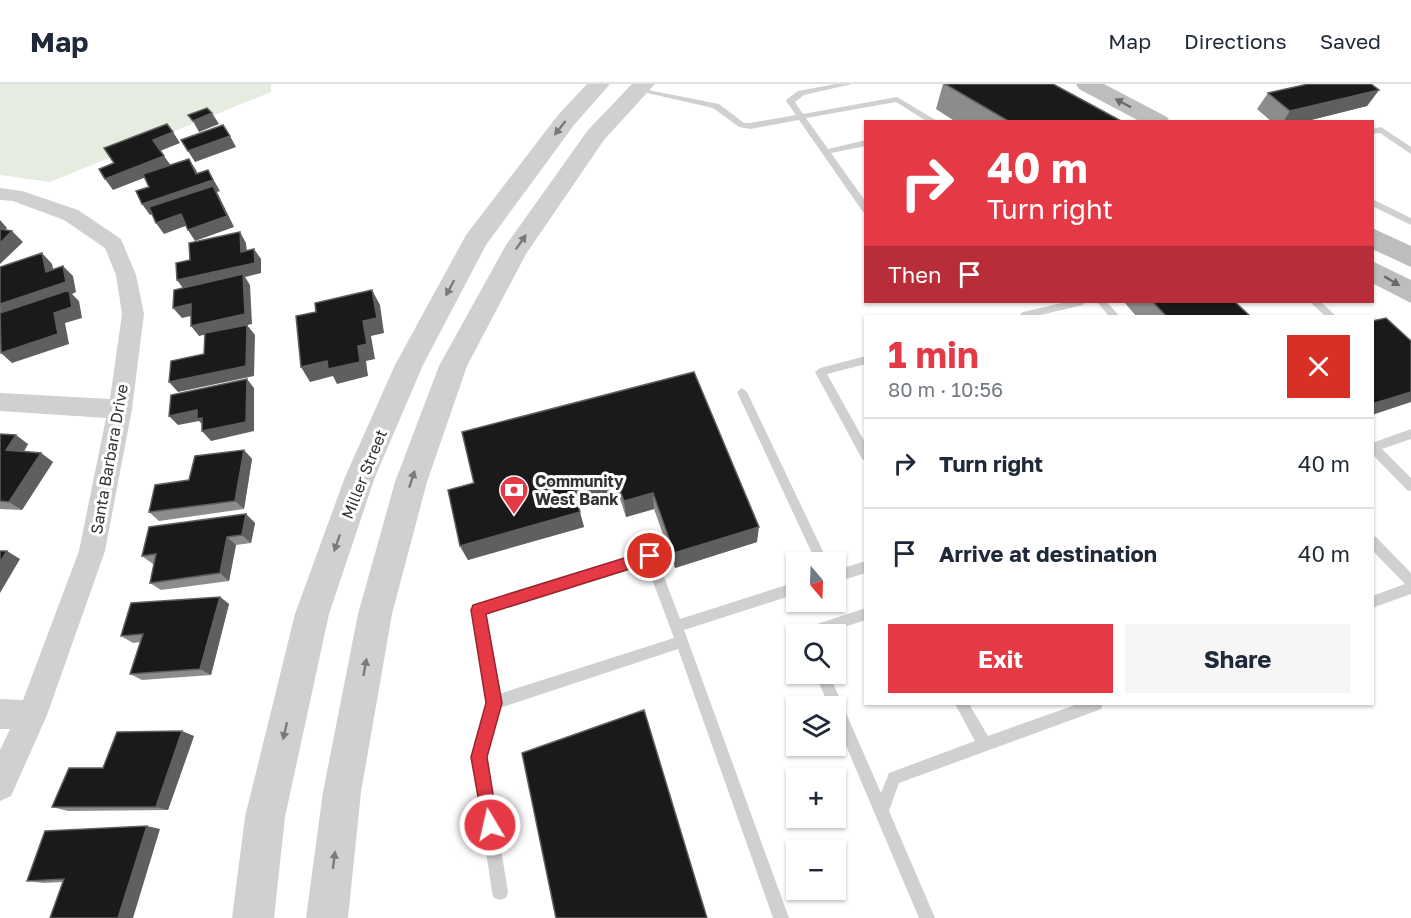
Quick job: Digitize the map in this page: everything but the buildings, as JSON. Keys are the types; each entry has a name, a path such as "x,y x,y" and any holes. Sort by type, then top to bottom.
{"main road":[{"path":"1095,86 1155,120"},
{"path":"1374,238 1411,258"},
{"path":"1374,271 1411,293"}],"street":[{"name":"Miller Street","path":"253,918 266,817 312,614 360,477 409,365 475,241 560,128 599,84"},
{"path":"327,918 342,792 375,614 411,482 453,366 515,251 596,135 641,87"},
{"name":"Santa Barbara Drive","path":"0,194 15,195 71,214 114,244 126,275 133,314 120,409 92,551 32,715 0,785"},
{"path":"0,402 120,409"},
{"path":"0,714 32,715"}],"lane":[{"path":"848,84 794,97 790,101 864,207"},
{"path":"641,87 716,106 742,125 750,126 897,99 932,120"},
{"path":"1374,132 1381,130 1411,151"},
{"path":"825,152 864,143"},
{"path":"852,190 864,187"},
{"path":"1374,203 1411,222"},
{"path":"1027,315 1074,303"},
{"path":"1103,303 1113,315"},
{"path":"1316,303 1330,315"},
{"path":"864,361 820,372 864,452"},
{"path":"742,393 817,552"},
{"path":"1374,448 1411,434"},
{"path":"1374,449 1411,486"},
{"path":"1374,543 1411,582"},
{"path":"500,892 479,757 494,703 478,610 650,556 781,918"},
{"path":"846,573 864,568"},
{"path":"1374,601 1411,588"},
{"path":"676,626 786,591"},
{"path":"834,624 864,615"},
{"path":"494,703 681,642"},
{"path":"826,684 927,918"},
{"path":"963,705 985,745"},
{"path":"881,811 894,778 985,745 1075,707"}],"shaded area":[{"path":"0,84 271,84 271,92 50,182 0,175"}],"place":[{"name":"Community West Bank","path":"514,516"}],"route":[{"path":"490,825 479,757 494,703 478,610 650,556"}]}
